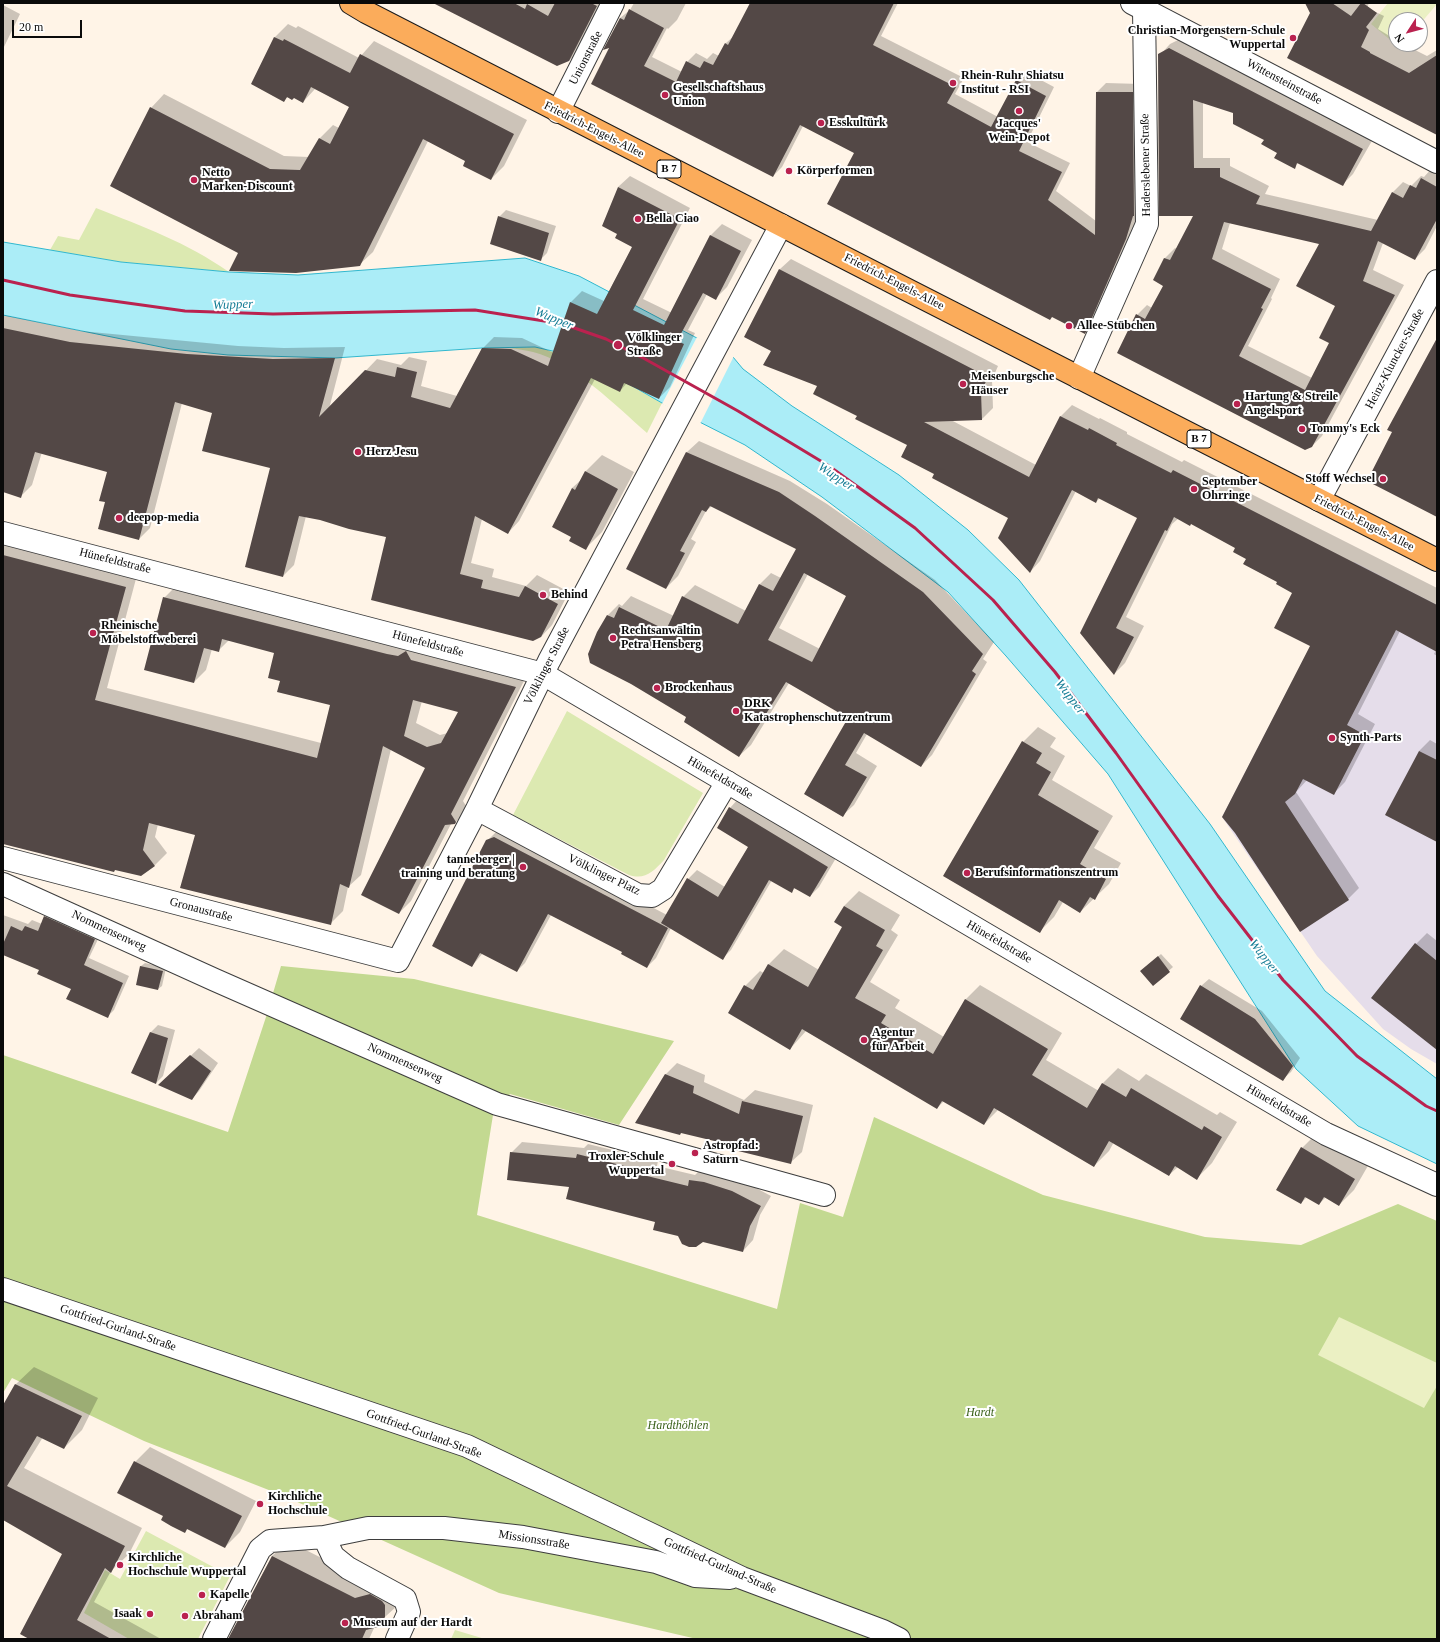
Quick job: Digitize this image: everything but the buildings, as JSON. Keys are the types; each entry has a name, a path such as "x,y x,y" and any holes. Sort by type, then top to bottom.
{"main road":[{"name":"Friedrich-Engels-Allee","path":"362,6 558,112 1437,560"}],"street":[{"name":"Unionstraße","path":"558,112 614,3"},
{"name":"Haderslebener Straße","path":"1079,378 1147,224 1144,77 1138,6"},
{"name":"Wittensteinstraße","path":"1138,6 1437,162"},
{"name":"Völklinger Straße","path":"398,961 477,809 543,674 781,225"},
{"name":"Heinz-Kluncker-Straße","path":"1319,500 1437,281"},
{"name":"Hünefeldstraße","path":"3,533 543,674 1326,1134 1437,1185"},
{"name":"Völklinger Platz","path":"477,809 638,895 652,896 663,889 728,782"},
{"name":"Gronaustraße","path":"3,858 398,961"},
{"name":"Nommensenweg","path":"3,884 215,980 497,1104 824,1195"},
{"name":"Gottfried-Gurland-Straße","path":"3,1289 466,1446 742,1578 883,1631 899,1639"},
{"name":"Missionsstraße","path":"214,1639 260,1549 270,1542 324,1537 368,1528 444,1528 523,1537 656,1562 695,1576 742,1578"},
{"path":"324,1537 333,1556 348,1568 405,1599 409,1612 397,1639"}],"shaded area":[{"path":"1354,562 1437,605 1437,1064 1411,1049 1383,1029 1317,956 1222,817"}],"green space":[{"path":"1388,3 1437,3 1428,15 1428,12 1388,12 1388,38 1371,24"},
{"path":"96,208 181,244 213,261 229,272 121,262 50,250 58,236 79,240"},
{"path":"535,347 570,355 613,376 662,403 647,433 608,398 563,365 548,357 533,352 509,348"},
{"path":"567,711 703,793 664,860 656,868 644,876 629,875 513,815"},
{"name":"Hardt","path":"281,966 414,979 674,1041 619,1125 510,1094 493,1115 477,1215 777,1309 800,1203 843,1217 874,1117 1043,1195 1205,1237 1301,1245 1398,1204 1437,1221 1437,1639 697,1639 499,1593 284,1496 144,1441 12,1378 3,1393 3,1055 228,1132 266,1017"},
{"path":"1339,1317 1437,1363 1437,1386 1424,1408 1318,1355"},
{"path":"146,1531 230,1576 198,1639 129,1639 84,1613 105,1570 120,1579"},
{"path":"455,1630 485,1639 451,1639"}],"water":[{"name":"Wupper","path":"3,242 121,262 229,272 298,275 525,258 579,276 733,357 743,369 792,406 899,475 968,530 1019,580 1210,824 1325,991 1437,1079 1437,1164 1358,1126 1296,1069 1108,774 1006,656 948,592 822,497 745,445 662,403 613,375 570,355 535,347 482,348 335,358 228,355 171,349 3,315"}],"pier":[{"path":"697,337 734,356 700,424 662,404"}],"railway":[{"path":"3,280 70,295 185,311 273,314 475,310 563,324 606,339 738,411 829,466 915,528 993,600 1055,672 1116,753 1218,896 1283,980 1357,1056 1426,1106 1437,1111"}],"place":[{"name":"Christian-Morgenstern-Schule Wuppertal","path":"1293,38"},
{"name":"Rhein-Ruhr Shiatsu Institut - RSI","path":"953,83"},
{"name":"Gesellschaftshaus Union","path":"665,95"},
{"name":"Jacques' Wein-Depot","path":"1019,111"},
{"name":"Esskultürk","path":"821,123"},
{"name":"Körperformen","path":"789,171"},
{"name":"Netto Marken-Discount","path":"194,180"},
{"name":"Bella Ciao","path":"638,219"},
{"name":"Allee-Stübchen","path":"1069,326"},
{"name":"Völklinger Straße","path":"618,345"},
{"name":"Meisenburgsche Häuser","path":"963,384"},
{"name":"Hartung & Streile Angelsport","path":"1237,404"},
{"name":"Tommy's Eck","path":"1302,429"},
{"name":"Herz Jesu","path":"358,452"},
{"name":"Stoff Wechsel","path":"1383,479"},
{"name":"September Ohrringe","path":"1194,489"},
{"name":"deepop-media","path":"119,518"},
{"name":"Behind","path":"543,595"},
{"name":"Rheinische Möbelstoffweberei","path":"93,633"},
{"name":"Rechtsanwältin Petra Hensberg","path":"613,638"},
{"name":"Brockenhaus","path":"657,688"},
{"name":"DRK Katastrophenschutzzentrum","path":"736,711"},
{"name":"Synth-Parts","path":"1332,738"},
{"name":"tanneberger | training und beratung","path":"523,867"},
{"name":"Berufsinformationszentrum","path":"967,873"},
{"name":"Agentur für Arbeit","path":"864,1040"},
{"name":"Astropfad: Saturn","path":"695,1153"},
{"name":"Troxler-Schule Wuppertal","path":"672,1164"},
{"name":"Kirchliche Hochschule","path":"260,1504"},
{"name":"Kirchliche Hochschule Wuppertal","path":"120,1565"},
{"name":"Kapelle","path":"202,1595"},
{"name":"Isaak","path":"150,1614"},
{"name":"Abraham","path":"185,1616"},
{"name":"Museum auf der Hardt","path":"345,1623"}],"park label":[{"name":"Hardthöhlen","path":"678,1426"}]}
